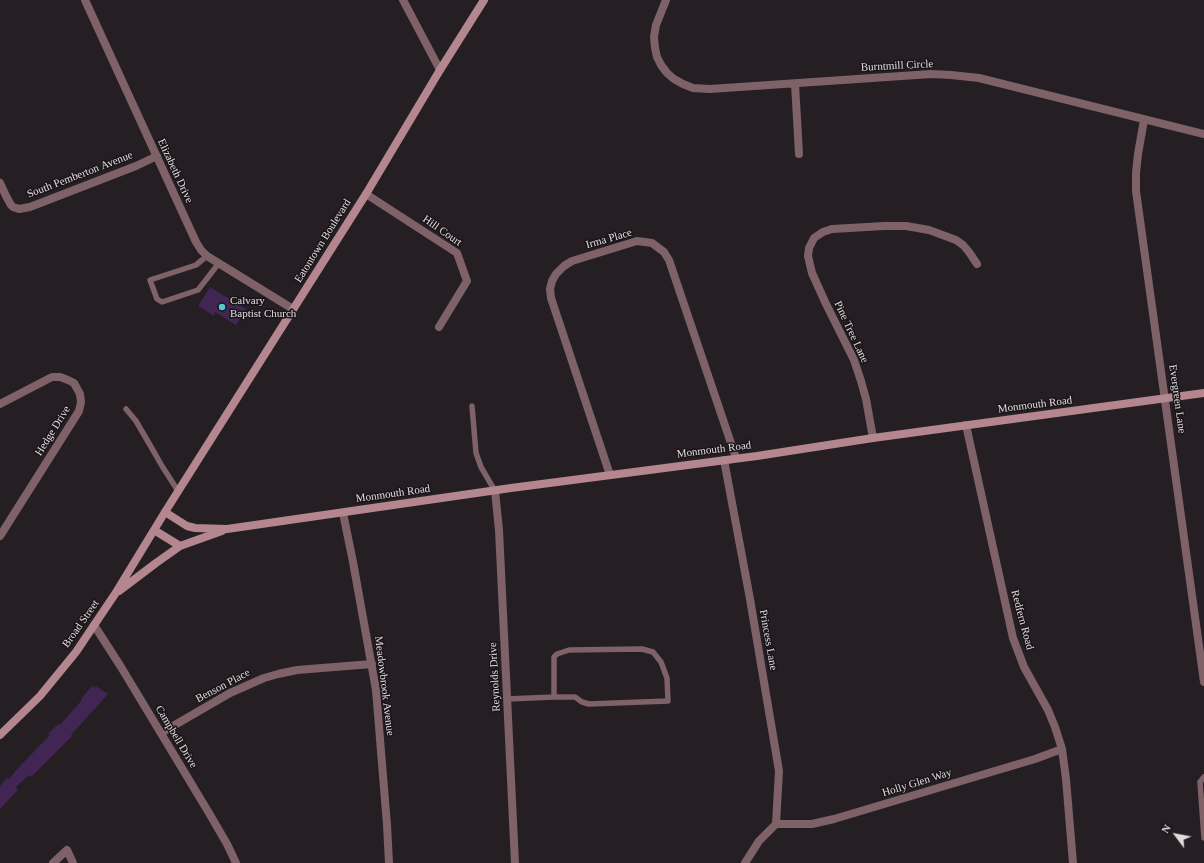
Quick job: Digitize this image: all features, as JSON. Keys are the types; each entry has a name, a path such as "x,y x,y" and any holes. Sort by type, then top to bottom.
{"main road":[{"name":"Eatontown Boulevard","path":"165,512 366,194 440,70 484,0"},
{"name":"Monmouth Road","path":"165,512 187,526 195,528 227,529 1204,393"},
{"name":"Broad Street","path":"0,735 40,696 58,674 115,594 165,512"},
{"name":"Monmouth Road","path":"115,594 156,562 180,546 227,529"},
{"path":"154,530 180,546"}],"street":[{"name":"Elizabeth Drive","path":"85,0 156,156 201,250 207,256 292,310"},
{"path":"403,0 440,70"},
{"name":"Burntmill Circle","path":"666,0 656,25 654,37 655,48 661,65 667,73 674,79 688,86 702,89 951,74 979,78 1204,134"},
{"path":"795,84 800,154"},
{"name":"Evergreen Lane","path":"1144,120 1138,154 1136,191 1204,682"},
{"name":"South Pemberton Avenue","path":"0,183 11,205 19,209 37,204 136,166 156,156"},
{"name":"Hill Court","path":"366,194 457,253 467,281 439,327"},
{"name":"Pine Tree Lane","path":"873,438 866,399 854,360 812,273 808,256 809,248 814,238 823,232 832,229 906,226 929,230 956,240 963,245 977,264"},
{"name":"Irma Place","path":"610,476 550,298 550,288 556,274 564,266 637,241 652,243 664,252 669,260 736,458"},
{"name":"Hedge Drive","path":"0,404 52,378 60,377 74,384 80,394 81,402 79,411 0,536"},
{"name":"Redfern Road","path":"966,425 1013,638 1024,666 1048,710 1062,749 1073,863"},
{"name":"Princess Lane","path":"724,460 779,771 776,824"},
{"name":"Reynolds Drive","path":"495,491 499,530 515,863"},
{"name":"Meadowbrook Avenue","path":"343,513 372,664 387,825 389,863"},
{"name":"Campbell Drive","path":"94,625 161,733 220,832 236,863"},
{"name":"Benson Place","path":"161,733 230,693 264,678 298,670 372,664"},
{"name":"Holly Glen Way","path":"776,824 812,824 834,820 1062,749"},
{"path":"745,863 759,841 776,824"},
{"path":"53,863 67,850 73,863"}],"lane":[{"path":"207,256 196,265 150,280 157,299 162,302 198,290 219,263"},
{"path":"472,406 476,453 481,467 495,491"},
{"path":"126,409 136,421 178,491"},
{"path":"507,698 576,697 582,702 589,704 668,701 667,678 661,662 653,652 642,649 569,650 557,654 554,657 554,697"},
{"path":"1204,777 1200,782 1204,838"}],"building":[{"name":"Calvary Baptist Church","path":"210,287 246,309 236,325 215,312 214,316 198,306"},
{"path":"92,686 94,688 96,686 108,694 71,735 72,736 31,777 29,775 16,787 18,790 0,809 0,786 7,778 9,779 50,735 48,734 58,724 60,725"}],"place":[{"name":"Calvary Baptist Church","path":"222,307"}]}
